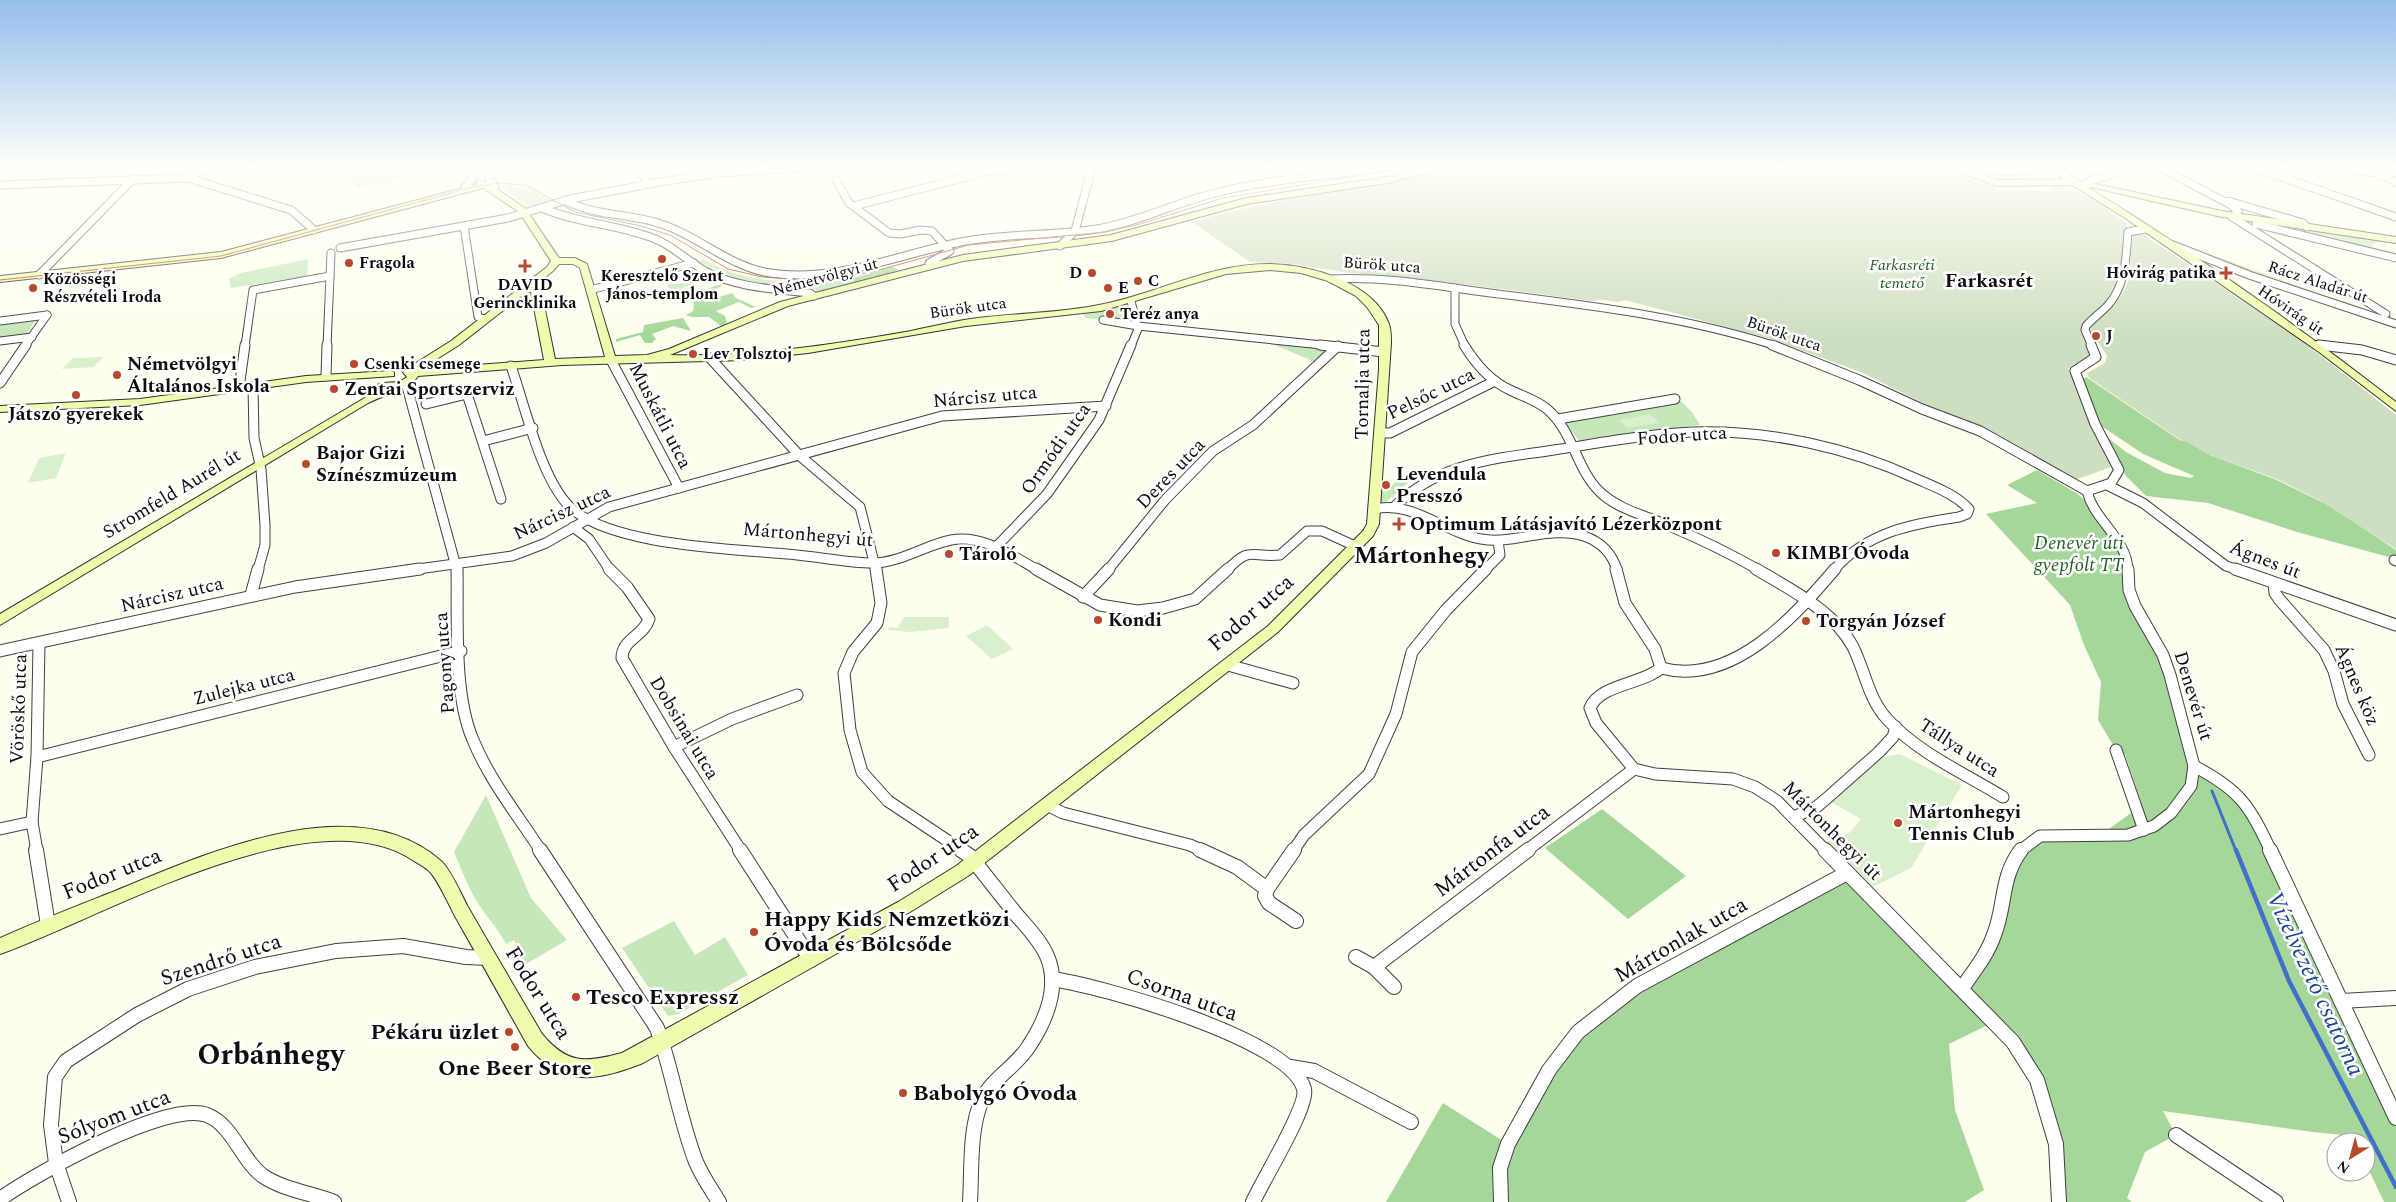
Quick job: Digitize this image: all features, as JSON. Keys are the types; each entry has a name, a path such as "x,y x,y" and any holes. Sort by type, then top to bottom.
{"street":[{"path":"40,275 90,223"},
{"path":"306,223 314,230"},
{"path":"0,279 230,253 339,223"},
{"path":"340,248 478,223"},
{"path":"532,223 556,261"},
{"path":"586,223 648,235 677,250 694,264 719,277 737,283 810,293 814,296"},
{"name":"Németvölgyi út","path":"653,223 687,234 731,262 756,270 797,275 828,274 863,268 981,238 1075,231 1122,223"},
{"path":"876,223 889,233 895,235 930,230 950,253 929,263 929,266"},
{"path":"1060,246 1075,231 1077,223"},
{"name":"Németvölgyi út","path":"410,377 450,371 511,366 648,358 674,351 775,307 929,266 993,253 1060,246 1134,234 1171,223"},
{"name":"Rácz Aladár út","path":"2136,223 2164,242 2265,280 2396,324"},
{"path":"2243,223 2396,320"},
{"path":"2252,223 2396,258"},
{"path":"2268,223 2396,240"},
{"path":"2303,223 2307,227"},
{"path":"464,226 478,317 485,320"},
{"path":"2087,490 2109,486 2117,479 2118,465 2095,424 2075,371 2096,357 2085,330 2086,326 2110,304 2119,287 2125,270 2128,232 2146,230"},
{"name":"Hóvirág út","path":"2164,242 2317,346 2396,408"},
{"path":"326,376 331,252"},
{"path":"410,377 550,269 556,261 572,260 581,263 611,360"},
{"path":"590,290 694,264"},
{"name":"Bürök utca","path":"648,358 690,359 778,353 831,346 976,321 1055,316 1131,301 1211,273 1240,268 1291,268 1331,279 1346,278 1455,288 1628,310 1697,324 1774,345 1859,380 1922,409 1980,431 2087,490"},
{"path":"239,388 253,290 330,276"},
{"name":"Tornalja utca","path":"1331,279 1359,295 1380,316 1386,331 1375,512"},
{"path":"527,287 536,290 550,363"},
{"name":"Tállya utca","path":"1455,288 1455,323 1460,338 1495,381 1538,402 1558,419 1574,447 1583,468 1599,492 1699,540 1808,601 1834,620 1855,648 1876,705 1896,727 1925,749 2003,797"},
{"path":"1131,301 1138,326"},
{"path":"0,321 47,315 0,383"},
{"path":"1103,320 1138,326 1384,352"},
{"name":"Ormódi utca","path":"996,547 1047,494 1099,420 1130,351 1138,326"},
{"path":"0,341 32,338"},
{"name":"Deres utca","path":"1083,597 1101,579 1165,500 1213,451 1253,425 1338,346"},
{"path":"2317,346 2362,350 2396,360"},
{"path":"674,351 690,359"},
{"path":"710,358 799,455 852,498 860,508 875,563 881,610 876,622 853,652 844,673 846,707 854,750 862,772 888,801 968,854 1036,938 1046,956 1052,979 1052,992 1044,1017 1028,1048 1003,1072 982,1099 975,1123 970,1202"},
{"name":"Muskátli utca","path":"611,360 617,368 678,488"},
{"name":"Mártonhegyi út","path":"511,366 555,489 569,506 586,519 607,529 660,541 875,563 897,560 961,539 978,540 996,547 1083,597 1116,609 1137,611 1183,604 1203,594 1245,554 1276,556 1285,553 1307,531 1322,531 1355,546"},
{"path":"0,409 140,402 326,376 356,374 386,382"},
{"name":"Stromfeld Aurél út","path":"0,620 364,400 386,382 410,377"},
{"name":"Pagony utca","path":"410,377 457,564 461,651 459,662 464,709 472,739 486,770 657,1028 697,1163 719,1202"},
{"name":"Pelsőc utca","path":"1379,434 1390,433 1495,381"},
{"path":"251,595 265,545 265,505 260,464 254,438 253,386"},
{"path":"426,404 467,394 501,499"},
{"name":"Fodor utca","path":"1558,419 1675,399"},
{"name":"Nárcisz utca","path":"0,651 251,595 365,575 457,564 523,553 609,508 942,416 1106,406"},
{"path":"483,441 533,428"},
{"name":"Fodor utca","path":"1394,507 1412,490 1453,469 1520,455 1574,447 1691,432 1719,432 1760,436 1814,445 1888,466 1933,486 1969,509 1967,514 1959,517 1907,526 1870,539 1839,563 1808,601"},
{"name":"Ágnes út","path":"2109,486 2143,504 2226,566 2396,625"},
{"name":"Denevér út","path":"2087,490 2090,504 2114,533 2128,560 2129,590 2134,606 2163,655 2170,674 2194,766 2233,788 2244,798 2396,1118"},
{"path":"1375,512 1383,506 1394,507 1477,539 1498,541 1560,532 1582,536 1601,545 1613,557 1625,601 1658,653 1661,668"},
{"name":"Fodor utca","path":"0,946 48,925 232,853 271,842 316,835 357,834 396,842 417,851 428,859 446,881 488,958 542,1049 553,1060 564,1066 589,1069 613,1066 636,1057 904,908 975,862 1288,616 1372,528 1375,512"},
{"name":"Dobsinai utca","path":"573,527 590,539 604,565 627,587 649,619 649,624 624,645 621,652 630,672 674,746 811,960"},
{"path":"590,539 607,529"},
{"path":"1296,920 1269,903 1265,896 1267,888 1304,835 1369,774 1396,714 1412,652 1446,610 1500,555 1498,541"},
{"name":"Ágnes köz","path":"2274,584 2275,592 2279,599 2324,650 2334,671 2344,704 2369,755"},
{"path":"1661,668 1676,672 1695,672 1727,661 1766,638 1808,601"},
{"name":"Vöröskő utca","path":"40,643 37,757 32,822 48,925"},
{"name":"Zulejka utca","path":"37,757 461,651"},
{"path":"1228,665 1293,683"},
{"path":"1634,768 1626,762 1596,723 1590,708 1591,703 1602,692 1647,680 1661,668"},
{"path":"674,746 732,719 797,695"},
{"name":"Tállya utca","path":"1793,817 1815,808 1826,800 1879,752 1893,737 1896,727"},
{"path":"2116,750 2144,830"},
{"path":"1962,988 1983,959 1995,933 2004,884 2011,863 2022,848 2040,836 2128,835 2154,826 2171,814 2187,794 2194,766"},
{"name":"Mártonhegyi út","path":"1634,768 1655,774 1709,776 1744,782 1767,793 1962,988 2014,1042 2037,1080 2056,1144 2059,1202"},
{"name":"Mártonfa utca","path":"1374,967 1634,768"},
{"path":"1047,805 1063,813 1190,845 1237,867 1267,888"},
{"path":"0,829 32,822"},
{"name":"Mártonlak utca","path":"1501,1202 1500,1168 1508,1144 1549,1070 1578,1032 1637,986 1788,903 1847,873"},
{"name":"Szendrő utca","path":"69,1202 56,1163 51,1125 55,1077 66,1061 80,1050 137,1015 188,989 255,968 336,951 402,946 466,957 488,958"},
{"path":"1356,957 1374,967 1394,987"},
{"name":"Csorna utca","path":"1052,979 1107,990 1179,1013 1227,1033 1278,1059 1300,1076 1305,1088 1304,1104 1252,1202"},
{"path":"2340,1001 2396,998"},
{"name":"Csorna utca","path":"1291,1068 1314,1071 1411,1122"},
{"name":"Sólyom utca","path":"56,1163 172,1115 189,1111 205,1113 218,1120 246,1160 263,1176 334,1202"},
{"path":"2176,1135 2276,1202"},
{"path":"0,1199 56,1163"}],"green space":[{"name":"Farkasréti temető","path":"1194,223 2127,223 2123,269 2112,297 2080,332 2083,334 2092,355 2068,369 2071,372 2111,467 2075,480 1972,424 1932,408 1861,372 1768,338 1625,300 1617,302 1593,301 1462,284 1343,272 1293,264 1250,262"},
{"path":"2259,223 2380,240 2371,246 2373,247 2372,249"},
{"path":"2133,233 2141,233 2302,341 2396,415 2396,549 2317,499 2277,479 2210,455 2186,441 2182,441 2089,378 2087,373 2105,363 2107,356 2090,329 2115,304 2125,289 2130,272"},
{"path":"2163,237 2295,285 2289,288 2230,263 2213,259 2214,257 2177,245"},
{"path":"308,259 307,276 231,288 229,279 241,273"},
{"path":"703,259 720,268 738,274 775,281 850,279 855,283 816,292 816,289 807,288 760,286 697,262"},
{"path":"893,267 898,269 897,271 855,283 850,279"},
{"path":"667,274 672,284 703,278 704,280 680,289 687,296 676,300 662,275"},
{"path":"717,285 723,285 703,296 709,300 732,293 736,298 756,307 751,308 739,302 716,311 725,316 727,323 721,326 709,317 686,315 693,311 694,304 691,296"},
{"path":"1131,301 1137,323 1103,317 1100,320 1086,318 1082,312"},
{"path":"683,318 691,331 673,326 652,334 656,339 652,343 645,343 640,335 616,342 616,339 643,332 644,325"},
{"path":"36,320 27,333 0,338 0,324"},
{"path":"1278,343 1330,348 1315,362 1277,346"},
{"path":"104,357 93,367 62,369 73,358"},
{"path":"2086,377 2181,441 2186,441 2210,455 2277,480 2330,506 2396,550 2396,559 2297,532 2208,503 2146,496 2126,476 2103,434 2126,452 2165,473 2191,478 2194,476 2143,454 2097,423 2081,380"},
{"path":"1681,401 1692,412 1700,425 1588,439 1585,442 1580,442 1565,423 1569,420"},
{"path":"1650,414 1659,423 1627,428 1619,420"},
{"path":"66,453 56,478 28,483 39,458"},
{"name":"Denevér úti gyepfolt TT","path":"2037,470 2078,494 2110,527 2121,544 2129,590 2163,655 2194,766 2243,798 2396,1124 2396,1202 2384,1202 2375,1182 2376,1132 2326,1133 2163,1111 2176,1135 2145,1152 2127,1198 2132,1202 2059,1202 2056,1144 2037,1080 1994,1022 1949,1044 1955,1110 1984,1190 1965,1202 1386,1202 1443,1103 1508,1144 1578,1032 1637,986 1847,873 1961,987 1983,959 2011,863 2040,836 2095,839 2142,805 2125,754 2116,750 2098,720 2101,682 2084,645 2070,605 1986,514 2037,503 2007,485"},
{"path":"1406,477 1411,480 1386,502 1379,502 1380,491 1386,492 1398,479"},
{"path":"904,617 949,617 949,628 910,632 888,630 889,627 898,628"},
{"path":"987,625 1013,649 992,659 966,636"},
{"name":"Mártonhegyi Tennis Club","path":"1900,754 1962,785 1911,868 1869,889 1824,843 1849,833 1861,819 1826,799 1868,760"},
{"path":"486,795 531,898 567,940 519,968 511,953 519,949 514,940 506,944 477,902 454,852"},
{"path":"1602,809 1686,876 1628,919 1545,848"},
{"path":"674,921 695,955 725,937 748,975 678,1014 668,1016 622,948"}],"waterway":[{"name":"Vízelvezető csatorna","path":"2212,791 2236,851"},
{"name":"Vízelvezető csatorna","path":"2236,850 2289,981 2396,1187"}],"tram line":[{"path":"0,280 221,256 341,223"},
{"path":"627,223 670,235 728,269 762,277 806,280 872,272 969,245 1106,232 1143,223"}],"place":[{"name":"Keresztelő Szent János-templom","path":"662,259"},
{"name":"Fragola","path":"349,263"},
{"name":"DAVID Gerincklinika","path":"525,266"},
{"name":"D","path":"1092,273"},
{"name":"Hóvirág patika","path":"2226,273"},
{"name":"C","path":"1138,281"},
{"name":"Közösségi Részvételi Iroda","path":"33,288"},
{"name":"E","path":"1108,288"},
{"name":"Teréz anya","path":"1110,314"},
{"name":"J","path":"2096,336"},
{"name":"Lev Tolsztoj","path":"693,354"},
{"name":"Csenki csemege","path":"354,364"},
{"name":"Németvölgyi Általános Iskola","path":"117,375"},
{"name":"Zentai Sportszerviz","path":"334,389"},
{"name":"Játszó gyerekek","path":"76,395"},
{"name":"Bajor Gizi Színészmúzeum","path":"306,464"},
{"name":"Levendula Presszó","path":"1386,485"},
{"name":"Optimum Látásjavító Lézerközpont","path":"1399,524"},
{"name":"KIMBI Óvoda","path":"1776,553"},
{"name":"Tároló","path":"949,554"},
{"name":"Kondi","path":"1098,620"},
{"name":"Torgyán József","path":"1806,621"},
{"name":"Mártonhegyi Tennis Club","path":"1898,823"},
{"name":"Happy Kids Nemzetközi Óvoda és Bölcsőde","path":"754,932"},
{"name":"Tesco Expressz","path":"576,997"},
{"name":"Pékáru üzlet","path":"509,1032"},
{"name":"One Beer Store","path":"515,1047"},
{"name":"Babolygó Óvoda","path":"903,1093"}],"district":[{"name":"Farkasrét","path":"1989,281"},
{"name":"Mártonhegy","path":"1421,556"},
{"name":"Orbánhegy","path":"271,1055"}]}
